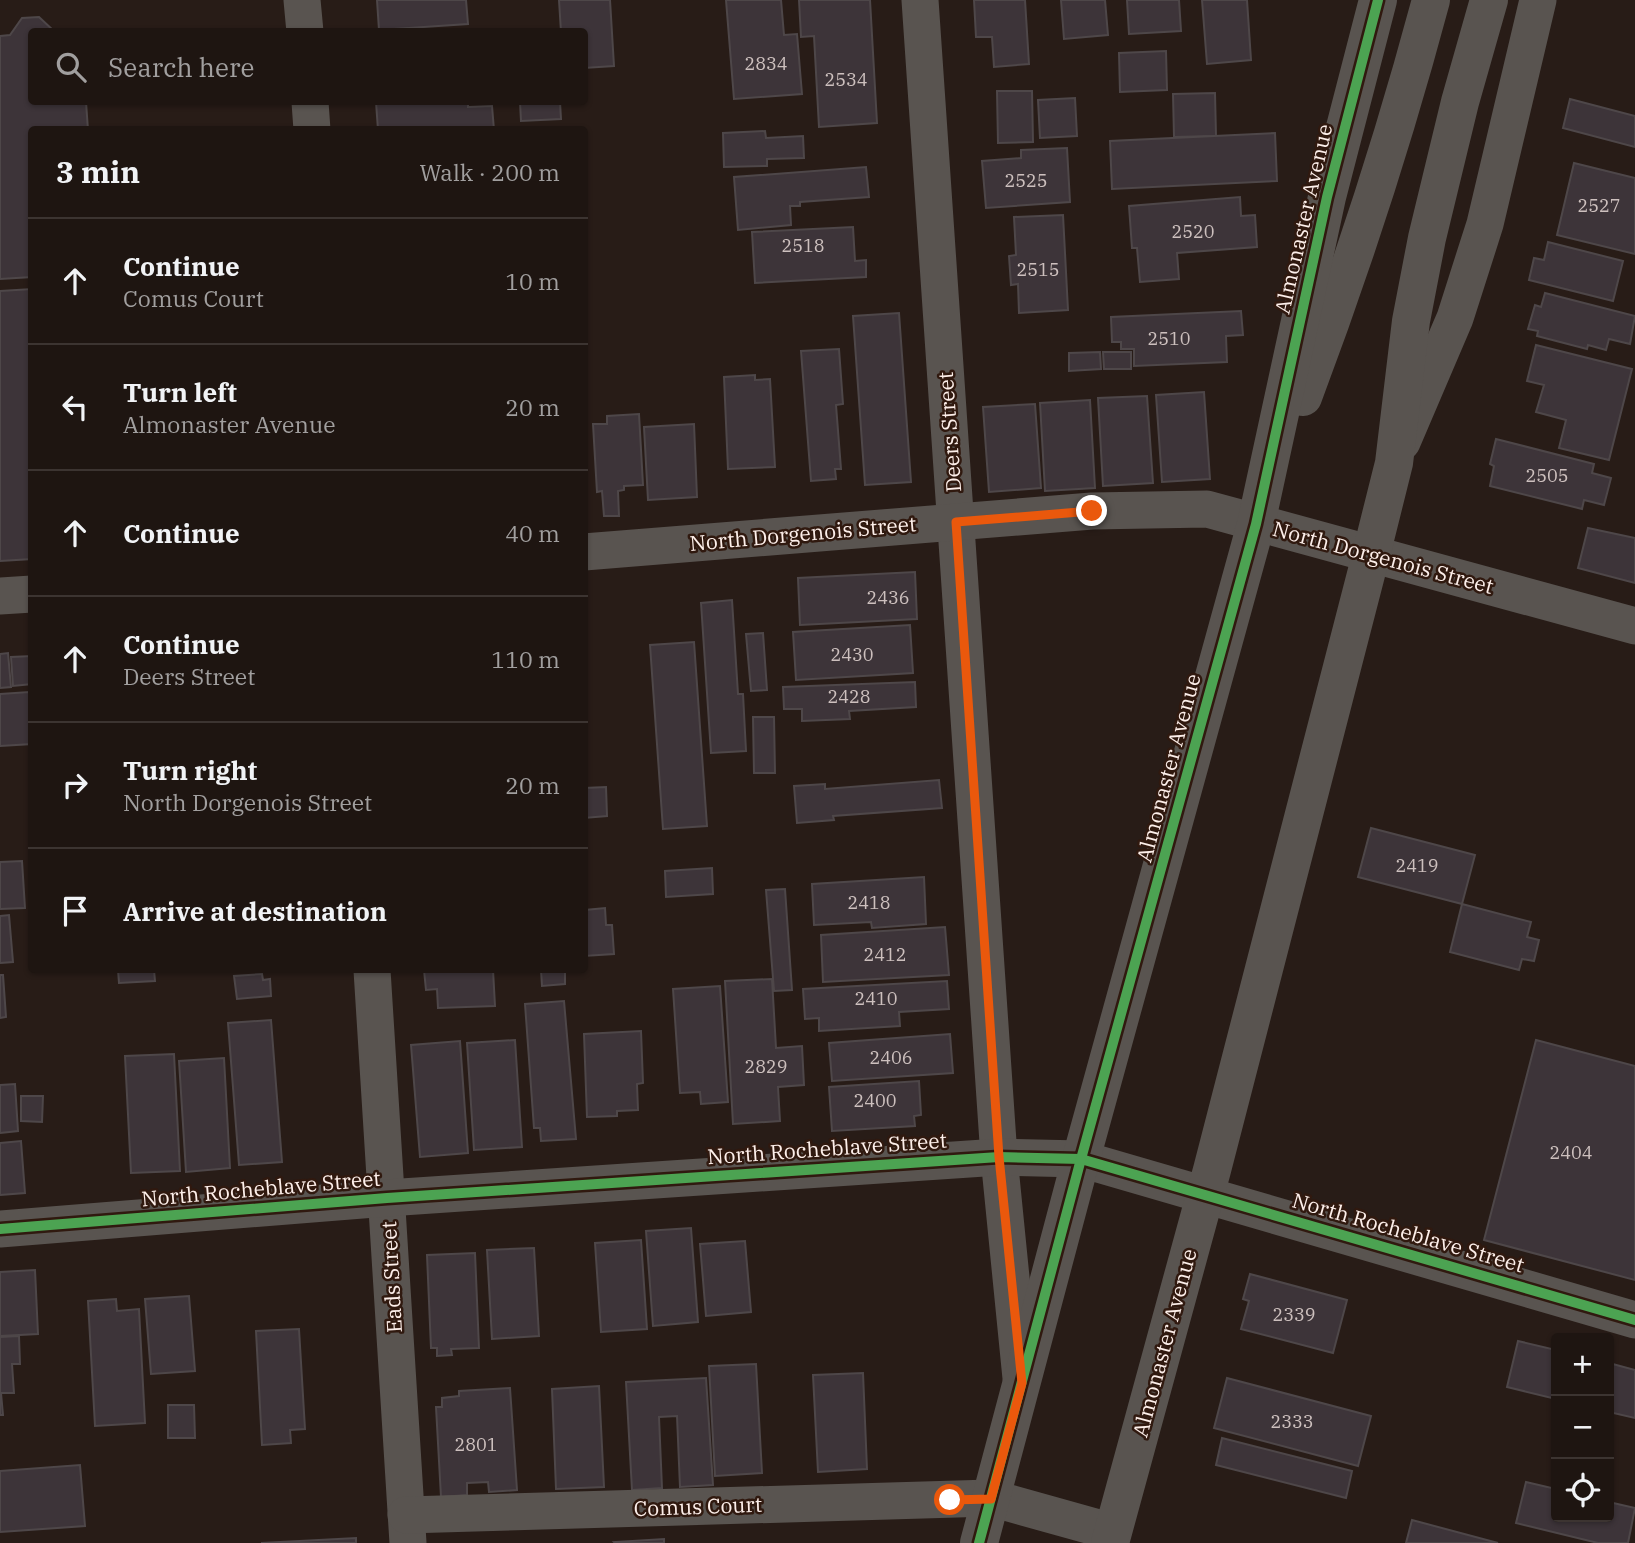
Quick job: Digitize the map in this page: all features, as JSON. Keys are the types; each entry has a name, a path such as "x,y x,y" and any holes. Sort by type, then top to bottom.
{"street":[{"path":"302,0 305,28"},
{"name":"Deers Street","path":"920,0 999,1157 1022,1383"},
{"name":"Almonaster Avenue","path":"979,1543 1081,1159 1256,524 1326,197 1378,0"},
{"name":"Almonaster Avenue","path":"1256,524 1336,308 1408,88 1431,0"},
{"name":"Almonaster Avenue","path":"1111,1537 1206,1194 1394,463 1410,321 1460,102 1489,0"},
{"path":"1394,463 1455,318 1485,224 1538,0"},
{"path":"310,105 312,126"},
{"name":"North Dorgenois Street","path":"588,552 1092,511 1207,509 1635,626"},
{"path":"0,596 28,594"},
{"name":"Eads Street","path":"372,973 407,1529"},
{"name":"North Rocheblave Street","path":"0,1229 387,1198 999,1157 1081,1159 1635,1320"},
{"name":"Comus Court","path":"407,1529 991,1499 1111,1537"}],"building":[{"path":"377,0 466,0 468,24 379,28"},
{"path":"559,0 610,0 614,66 588,68 588,28 561,28"},
{"path":"726,0 781,0 784,35 797,34 802,94 734,99"},
{"path":"799,0 870,0 877,123 819,127 814,36 801,37"},
{"path":"974,0 1025,0 1029,64 994,67 992,37 976,37"},
{"path":"1061,0 1105,0 1108,35 1064,39"},
{"path":"1127,0 1179,0 1181,31 1129,34"},
{"path":"1202,0 1247,0 1251,60 1207,64"},
{"path":"39,17 51,28 28,28 28,105 86,105 88,126 28,126 28,277 0,279 0,36 10,35 22,18"},
{"path":"1166,51 1167,90 1120,92 1119,53"},
{"path":"997,91 1032,91 1033,142 998,143"},
{"path":"1215,93 1216,136 1174,137 1173,94"},
{"path":"1075,98 1077,136 1040,138 1038,100"},
{"path":"1570,99 1635,116 1635,147 1563,128"},
{"path":"376,105 492,106 494,126 378,126"},
{"path":"520,105 560,105 561,119 521,121"},
{"path":"765,131 766,138 803,136 804,158 767,159 767,166 724,167 723,133"},
{"path":"1275,133 1277,181 1112,189 1110,141"},
{"path":"1067,148 1070,202 986,208 982,161 1021,158 1021,150"},
{"path":"1574,163 1635,178 1635,254 1557,235"},
{"path":"866,167 869,197 800,202 800,206 790,206 791,225 738,230 734,177"},
{"path":"1240,197 1241,216 1255,215 1257,247 1177,253 1179,279 1140,282 1137,248 1132,248 1129,206"},
{"path":"1063,215 1068,310 1019,313 1018,284 1011,285 1009,256 1016,255 1014,217"},
{"path":"853,227 855,261 866,260 866,277 755,283 752,232"},
{"path":"1548,242 1623,261 1613,301 1529,280 1534,258 1544,260"},
{"path":"28,289 28,559 0,561 0,291"},
{"path":"1545,293 1635,316 1630,344 1609,339 1606,350 1588,345 1587,349 1537,336 1538,331 1528,329 1535,305 1541,307"},
{"path":"1241,311 1243,335 1226,336 1227,362 1134,366 1134,349 1121,349 1121,342 1112,342 1111,317"},
{"path":"899,313 911,482 865,485 853,316"},
{"path":"1536,345 1632,369 1609,460 1559,448 1566,420 1536,412 1544,385 1527,381"},
{"path":"839,349 843,404 836,405 841,469 835,469 836,479 811,481 801,351"},
{"path":"1100,352 1101,369 1069,371 1069,353"},
{"path":"1103,352 1131,352 1131,369 1104,369"},
{"path":"755,375 755,380 770,379 775,467 728,469 724,377"},
{"path":"1204,392 1210,479 1162,482 1156,395"},
{"path":"1147,396 1153,483 1103,486 1098,398"},
{"path":"1090,400 1095,488 1045,491 1040,403"},
{"path":"1035,404 1041,488 989,492 983,407"},
{"path":"639,414 643,485 624,486 624,490 618,491 619,516 604,516 602,491 597,492 593,424 607,424 607,416"},
{"path":"694,424 697,497 648,500 644,427"},
{"path":"1496,439 1594,464 1592,473 1611,478 1604,505 1584,500 1582,509 1490,486 1494,466 1490,464"},
{"path":"1588,528 1635,538 1635,583 1578,568"},
{"path":"915,572 917,619 800,625 798,578"},
{"path":"732,600 738,694 743,694 746,751 711,753 701,603"},
{"path":"910,625 913,673 796,680 793,632"},
{"path":"763,633 767,690 751,691 746,634"},
{"path":"694,642 707,826 663,829 650,645"},
{"path":"8,653 11,687 0,688 0,654"},
{"path":"28,656 28,684 13,686 11,657"},
{"path":"915,682 916,707 849,711 850,719 802,721 802,709 784,709 783,687"},
{"path":"28,692 28,744 0,746 0,694"},
{"path":"753,717 774,717 775,773 754,773"},
{"path":"939,780 942,808 833,816 834,820 797,823 794,786 825,784 825,789"},
{"path":"606,787 607,816 588,818 588,788"},
{"path":"1371,828 1475,855 1462,904 1358,877"},
{"path":"22,861 25,908 0,909 0,862"},
{"path":"712,868 713,894 666,897 665,871"},
{"path":"924,877 926,924 872,928 871,922 814,925 812,884"},
{"path":"785,889 792,990 774,991 766,890"},
{"path":"1462,904 1531,922 1527,937 1539,940 1534,961 1522,959 1519,970 1450,952"},
{"path":"605,908 606,925 612,925 614,954 588,956 588,910"},
{"path":"9,915 13,962 0,963 0,916"},
{"path":"945,927 949,975 823,982 821,935"},
{"path":"118,973 154,973 155,981 119,983"},
{"path":"424,973 493,973 495,1006 438,1008 437,989 426,990"},
{"path":"541,973 565,973 565,984 542,986"},
{"path":"262,974 263,980 270,979 271,996 237,999 234,976"},
{"path":"0,975 3,975 6,1017 0,1018"},
{"path":"772,979 776,1048 802,1046 804,1085 778,1087 780,1121 733,1124 725,981"},
{"path":"947,981 949,1009 899,1012 900,1026 819,1031 819,1018 805,1019 803,989"},
{"path":"720,986 728,1102 701,1104 700,1092 680,1093 673,989"},
{"path":"564,1001 576,1139 541,1141 540,1128 534,1128 525,1004"},
{"path":"271,1020 282,1162 239,1165 228,1023"},
{"path":"641,1031 643,1083 637,1084 638,1110 617,1111 617,1116 587,1117 584,1034"},
{"path":"950,1034 953,1073 832,1081 829,1043"},
{"path":"515,1040 522,1147 474,1150 467,1043"},
{"path":"1536,1040 1635,1066 1635,1280 1484,1240"},
{"path":"460,1041 468,1153 420,1157 411,1045"},
{"path":"174,1054 180,1171 131,1173 125,1056"},
{"path":"224,1058 230,1168 186,1172 179,1061"},
{"path":"919,1081 921,1115 914,1116 915,1126 832,1131 829,1087"},
{"path":"15,1084 18,1131 0,1133 0,1085"},
{"path":"21,1096 43,1096 42,1122 21,1121"},
{"path":"21,1141 25,1193 0,1195 0,1143"},
{"path":"691,1228 698,1322 653,1326 646,1231"},
{"path":"641,1240 647,1329 601,1332 595,1243"},
{"path":"745,1241 751,1312 706,1316 700,1244"},
{"path":"534,1248 539,1336 492,1339 487,1250"},
{"path":"475,1253 479,1348 451,1349 452,1355 437,1356 437,1348 431,1348 427,1255"},
{"path":"35,1270 38,1334 0,1336 0,1272"},
{"path":"1250,1274 1347,1300 1333,1353 1241,1329 1249,1301 1243,1299"},
{"path":"189,1296 195,1371 151,1374 145,1299"},
{"path":"116,1299 117,1311 139,1309 145,1423 95,1426 88,1301"},
{"path":"299,1329 305,1429 290,1430 291,1443 262,1445 256,1331"},
{"path":"19,1336 20,1364 12,1364 14,1393 1,1393 3,1415 0,1415 0,1337"},
{"path":"1518,1341 1551,1349 1551,1398 1507,1387"},
{"path":"756,1364 762,1473 715,1476 709,1366"},
{"path":"1614,1364 1635,1370 1635,1418 1614,1413"},
{"path":"863,1373 867,1469 818,1472 813,1375"},
{"path":"706,1378 713,1485 680,1487 677,1416 659,1417 662,1488 632,1490 626,1382"},
{"path":"1227,1378 1371,1416 1358,1466 1214,1428"},
{"path":"599,1386 604,1487 556,1489 552,1389"},
{"path":"510,1388 517,1490 489,1492 488,1482 467,1483 467,1495 441,1497 436,1407 442,1407 442,1398 459,1396 459,1391"},
{"path":"168,1405 194,1405 195,1438 168,1438"},
{"path":"1222,1438 1352,1471 1346,1498 1216,1465"},
{"path":"80,1465 85,1526 0,1532 0,1471"},
{"path":"1526,1482 1551,1488 1551,1522 1614,1522 1614,1503 1635,1508 1628,1543 1598,1543 1516,1523"},
{"path":"1412,1520 1498,1543 1406,1543"},
{"path":"356,1538 356,1543 261,1543"},
{"path":"664,1539 664,1543 614,1542"}],"cycle path":[{"path":"979,1543 1081,1159 1256,524 1327,197 1378,0"},
{"path":"0,1229 387,1198 999,1157 1081,1159 1635,1320"}],"route":[{"path":"950,1500 991,1499 1022,1383 999,1157 956,522 1092,511"}]}
